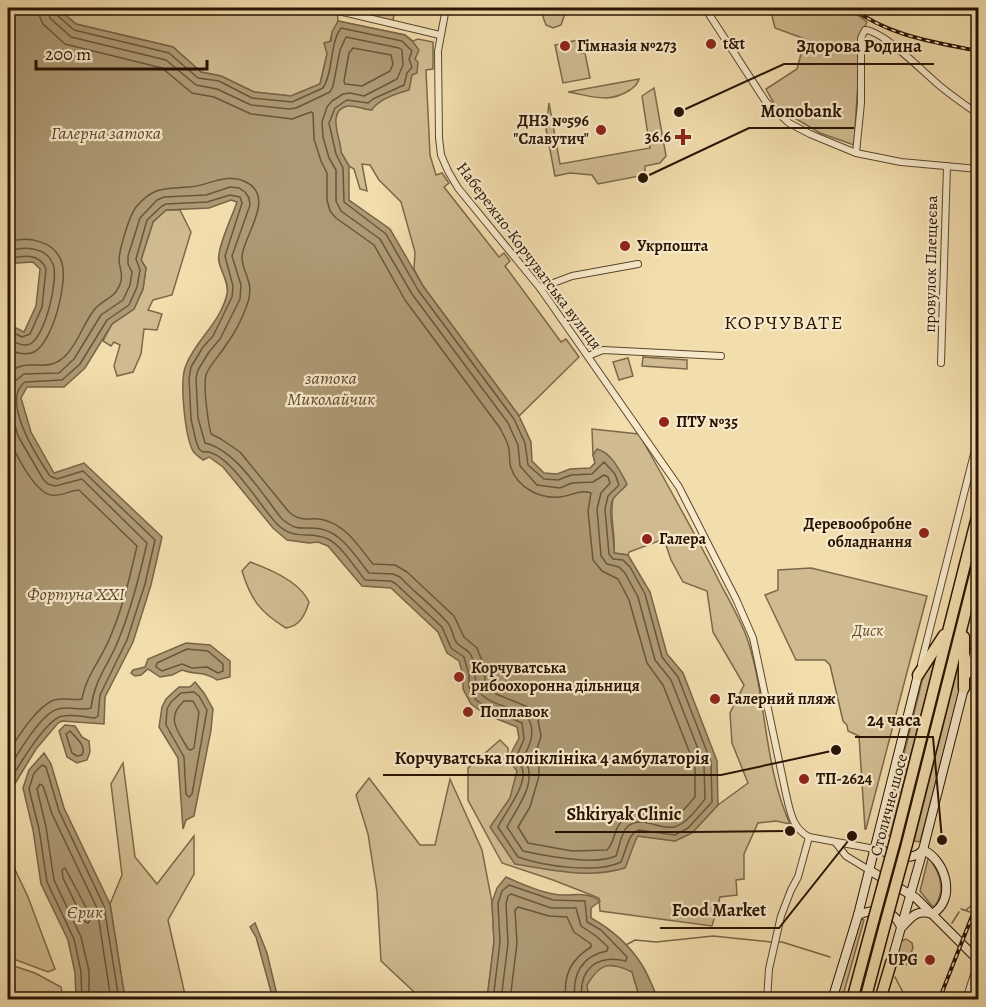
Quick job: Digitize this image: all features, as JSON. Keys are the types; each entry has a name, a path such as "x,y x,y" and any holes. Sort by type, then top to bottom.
{"highway":[{"name":"Столичне шосе","path":"852,999 895,841 978,513"},
{"name":"Столичне шосе","path":"865,999 978,563"},
{"path":"964,687 965,614"},
{"path":"918,675 941,640 953,616"},
{"path":"880,999 891,963"}],"main road":[{"path":"832,999 858,915 918,675"},
{"path":"891,963 923,850 964,687"},
{"path":"876,844 882,850 908,858 915,858 923,850"},
{"path":"923,850 929,852 939,863 946,880 945,898 940,908 932,914"},
{"path":"869,870 911,894 978,961"},
{"path":"858,915 870,910 880,910 894,916 901,927"},
{"path":"901,927 915,914 925,912 932,914"}],"street":[{"path":"326,8 440,35"},
{"name":"Набережно-Корчуватська вулиця","path":"446,8 438,51 439,138 441,155 448,171 458,188 540,288 679,487 736,598 753,638 791,815 802,833 809,837"},
{"path":"705,8 766,102 789,123 856,153 901,162 978,169"},
{"path":"856,153 861,103 861,38 865,30 870,30 885,39 941,87 978,114"},
{"name":"провулок Плещеєва","path":"942,363 946,166"},
{"path":"540,288 572,276 638,264"},
{"path":"588,356 603,350 721,356"},
{"path":"918,675 978,438"},
{"path":"964,687 978,633"},
{"path":"767,999 769,969 781,916 798,877 809,837 836,842 876,844"},
{"path":"836,842 846,856 869,870"},
{"path":"966,999 978,961"}],"green space":[{"path":"57,8 337,8 338,21 405,35 413,41 418,39 433,42 433,69 426,70 430,155 436,175 442,173 449,183 444,187 499,257 504,253 510,261 505,266 561,342 566,339 579,357 519,416 423,286 414,269 415,252 401,202 379,180 370,165 362,164 367,191 360,189 354,169 349,166 341,152 325,110 332,33 320,84 291,96 254,92 221,76 201,72 173,47 76,24"},
{"path":"337,8 395,8 393,21"},
{"path":"545,8 567,8 561,25 553,28 546,25 543,17"},
{"path":"770,8 848,8 867,22 861,34 854,145 820,133 776,107 766,89 797,69 805,39 775,28"},
{"path":"578,40 581,53 585,53 590,78 563,83 555,45"},
{"path":"639,79 630,90 614,97 600,98 568,92"},
{"path":"654,88 666,156 660,163 645,166 645,175 598,184 592,175 570,173 555,176 546,129 549,103 560,164 650,148 642,96"},
{"path":"166,210 180,210 191,232 172,295 153,300 148,310 162,314 157,330 144,329 141,354 133,372 117,376 114,366 120,345 114,342 111,346 103,341 112,324 134,309 143,289 146,268 141,260 153,222"},
{"path":"643,357 687,360 687,369 642,366"},
{"path":"628,358 633,376 619,380 613,362"},
{"path":"592,429 639,434 737,614 754,664 775,780 790,824 776,821 758,823 744,854 744,879 736,880 737,895 720,897 712,926 600,911 599,898 502,863 468,800 468,768 500,740 508,748 508,759 635,839 638,836 675,841 692,833 718,805 748,783 732,743 730,713 744,685 713,632 707,591 683,582 671,560 664,539 629,552 628,555 614,553 613,499 593,465 595,463"},
{"path":"250,562 284,577 305,595 309,602 304,615 295,625 286,628 263,611 253,598 242,571"},
{"name":"Диск","path":"811,568 927,596 866,829 859,736 848,731 843,721 830,665 825,660 796,660 765,595 778,590 778,570"},
{"path":"935,661 890,836 884,835 922,681 925,673"},
{"path":"958,666 960,690 920,842 914,841"},
{"path":"123,763 135,857 157,884 194,836 194,874 168,920 186,999 125,999 110,904 122,875 111,784"},
{"path":"369,778 420,845 435,845 450,779 482,850 492,902 494,942 487,999 410,999 413,991 381,961 377,892 368,834 356,795"},
{"path":"928,859 934,864 941,888 935,906 932,906 920,891"},
{"path":"8,860 11,861 28,897 55,969 48,972 8,957"},
{"path":"860,918 864,920 842,999 836,1000"},
{"path":"906,939 912,943 913,948 906,965 901,966 895,961 901,941"},
{"path":"8,964 35,973 61,987 63,999 8,999"},
{"path":"605,965 619,966 632,971 640,999 589,999 586,985 595,971"}],"water":[{"name":"затока Миколайчик","path":"8,8 57,8 76,24 173,47 201,72 221,76 254,92 291,96 320,84 327,54 324,43 331,41 332,32 338,21 405,35 413,42 419,50 415,59 418,62 417,73 412,75 409,90 383,100 372,110 348,106 337,113 336,127 341,152 349,166 349,200 390,229 423,286 519,416 531,442 532,461 544,473 557,474 570,469 590,468 595,463 593,455 597,449 611,458 627,484 611,504 614,553 628,555 650,592 667,654 683,673 717,761 718,805 692,833 675,841 638,836 625,868 611,871 570,872 515,864 490,827 510,798 517,771 508,759 519,738 517,727 485,714 471,704 463,689 463,675 459,661 447,653 438,632 391,588 362,586 328,546 318,542 287,540 273,528 223,467 209,457 203,460 193,451 184,408 184,372 190,356 214,322 227,294 227,284 219,259 220,248 237,202 231,200 209,208 166,210 153,222 141,260 146,268 143,289 134,309 112,324 85,368 64,387 27,387 21,398 31,432 54,473 84,463 162,537 151,585 133,642 105,697 104,724 62,721 58,723 36,749 8,795 8,324 24,332 36,306 40,269 33,262 8,265"},
{"path":"186,643 210,645 230,661 230,677 217,680 207,675 182,670 160,677 148,669 141,675 135,676 131,673 133,670 145,667 148,659"},
{"path":"195,682 213,709 194,816 186,820 183,829 178,758 159,727 162,707 166,699 179,687 190,687"},
{"path":"65,725 75,726 82,737 89,741 90,752 87,760 77,763 67,757 59,731"},
{"name":"Єрик","path":"44,753 51,764 64,808 110,904 125,999 76,999 75,973 68,940 41,884 33,830 23,788 29,770"},
{"path":"506,877 547,893 588,895 600,901 591,908 591,918 606,927 632,951 644,969 658,999 640,999 632,972 611,965 596,972 587,985 589,999 487,999 494,942 492,902 497,888"},
{"path":"255,923 267,953 278,999 273,999 256,937 250,927"}],"waterway":[{"path":"973,903 978,890"},
{"path":"966,910 972,905"},
{"path":"961,909 970,912"},
{"path":"952,923 959,912"},
{"path":"626,945 635,940 656,942 713,936 771,942"},
{"path":"776,942 830,957"},
{"path":"895,977 907,1000"}],"railway":[{"path":"852,8 866,18 897,32 978,51"},
{"path":"977,813 978,809"},
{"path":"939,1000 978,901"}],"place":[{"name":"t&t","path":"711,44"},
{"name":"Гімназія №273","path":"565,46"},
{"name":"Здорова Родина","path":"679,112"},
{"name":"ДНЗ №596 \"Славутич\"","path":"601,130"},
{"name":"36.6","path":"683,137"},
{"name":"Monobank","path":"643,178"},
{"name":"Укрпошта","path":"625,246"},
{"name":"ПТУ №35","path":"664,422"},
{"name":"Деревообробне обладнання","path":"924,533"},
{"name":"Галера","path":"647,539"},
{"name":"Корчуватська рибоохоронна дільниця","path":"459,677"},
{"name":"Галерний пляж","path":"715,699"},
{"name":"Поплавок","path":"468,712"},
{"name":"Корчуватська поліклініка 4 амбулаторія","path":"836,750"},
{"name":"ТП-2624","path":"804,779"},
{"name":"Shkiryak Clinic","path":"790,831"},
{"name":"Food Market","path":"852,836"},
{"name":"24 часа","path":"942,840"},
{"name":"UPG","path":"930,960"}],"district":[{"name":"КОРЧУВАТЕ","path":"784,322"}],"water label":[{"name":"Галерна затока","path":"106,133"},
{"name":"Фортуна XXI","path":"76,594"}]}
